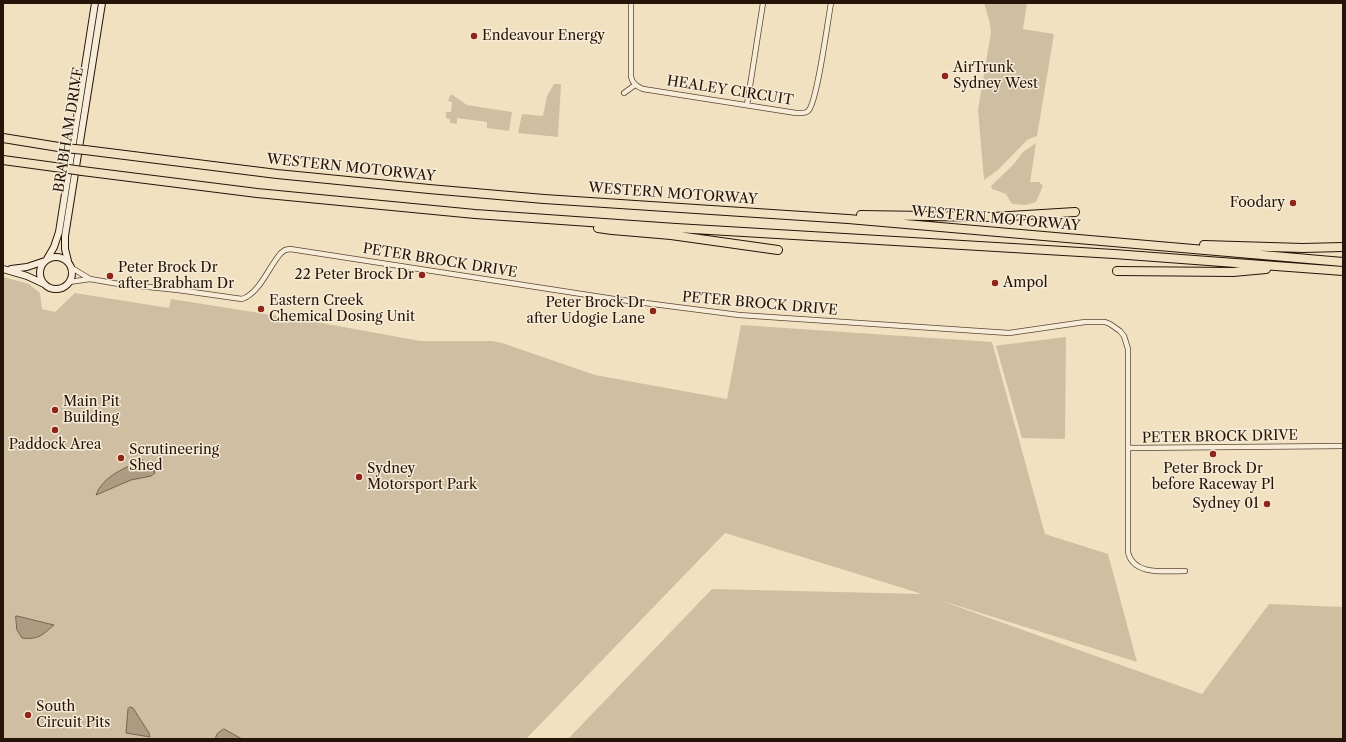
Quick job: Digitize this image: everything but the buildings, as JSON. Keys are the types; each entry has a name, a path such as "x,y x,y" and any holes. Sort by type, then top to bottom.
{"highway":[{"name":"WESTERN MOTORWAY","path":"3,138 65,148 269,173 429,189 565,200 848,219 1343,262"},
{"name":"WESTERN MOTORWAY","path":"3,160 318,200 559,221 1106,253 1343,271"},
{"path":"848,219 853,214 994,217 1075,212"},
{"path":"559,221 612,230 671,235 778,250"},
{"path":"1161,246 1201,245 1303,248 1343,247"},
{"path":"1117,271 1233,272 1293,267"}],"main road":[{"name":"BRABHAM DRIVE","path":"46,260 54,247 59,232 95,3"},
{"name":"BRABHAM DRIVE","path":"68,261 65,249 65,236 102,3"},
{"path":"53,257 60,257 68,261 72,268 72,275 69,282 64,287 57,289 51,288 26,276 3,269 27,267 53,257"},
{"path":"44,284 40,272 46,260"}],"street":[{"path":"624,93 635,84 631,77 631,3"},
{"path":"747,105 763,3"},
{"name":"HEALEY CIRCUIT","path":"635,84 643,89 796,113 804,113 809,111 812,106 816,90 831,3"},
{"name":"PETER BROCK DRIVE","path":"69,282 90,279 242,299 247,298 257,288 281,253 290,249 599,296 740,315 1008,334 1085,322 1105,322 1120,331 1124,336 1128,349 1128,448 1343,446"},
{"name":"PETER BROCK DRIVE","path":"72,268 90,279"},
{"path":"1128,448 1129,559 1137,567 1146,570 1185,571"}],"shaded area":[{"path":"984,3 1027,3 1023,29 1054,34 1037,136 1027,140 998,170 984,180 978,110 991,32"},
{"path":"554,84 561,84 558,137 518,133 522,114 543,116 547,96"},
{"path":"451,94 467,105 512,112 509,131 487,128 487,122 457,118 457,124 450,123 450,119 446,118 446,112 451,112 452,102 448,101"},
{"path":"1036,143 1030,182 1039,182 1043,186 1036,202 1026,205 1012,204 1006,194 992,189 991,186 1013,165 1023,152"},
{"name":"Sydney Motorsport Park","path":"3,277 29,284 40,293 42,309 55,312 75,293 169,308 171,299 316,322 420,341 492,341 502,343 595,375 727,399 741,325 992,342 1045,534 1108,554 1137,662 939,600 1202,694 1269,604 1343,607 1343,739 568,739 712,589 922,594 725,533 526,739 3,739"},
{"path":"1066,337 1065,439 1022,438 996,346"},
{"path":"142,460 153,467 155,473 151,476 131,480 96,495 99,488 115,473"},
{"path":"16,616 54,625 40,636 22,638 17,630"},
{"path":"130,707 133,708 150,737 126,733 128,709"},
{"path":"224,729 242,739 215,739 217,734"}],"place":[{"name":"Endeavour Energy","path":"474,36"},
{"name":"AirTrunk Sydney West","path":"945,76"},
{"name":"Foodary","path":"1293,203"},
{"name":"22 Peter Brock Dr","path":"422,275"},
{"name":"Peter Brock Dr after Brabham Dr","path":"110,276"},
{"name":"Ampol","path":"995,283"},
{"name":"Eastern Creek Chemical Dosing Unit","path":"261,309"},
{"name":"Peter Brock Dr after Udogie Lane","path":"653,311"},
{"name":"Main Pit Building","path":"55,410"},
{"name":"Paddock Area","path":"55,430"},
{"name":"Peter Brock Dr before Raceway Pl","path":"1213,454"},
{"name":"Scrutineering Shed","path":"121,458"},
{"name":"Sydney Motorsport Park","path":"359,477"},
{"name":"Sydney 01","path":"1267,504"},
{"name":"South Circuit Pits","path":"28,715"}]}
